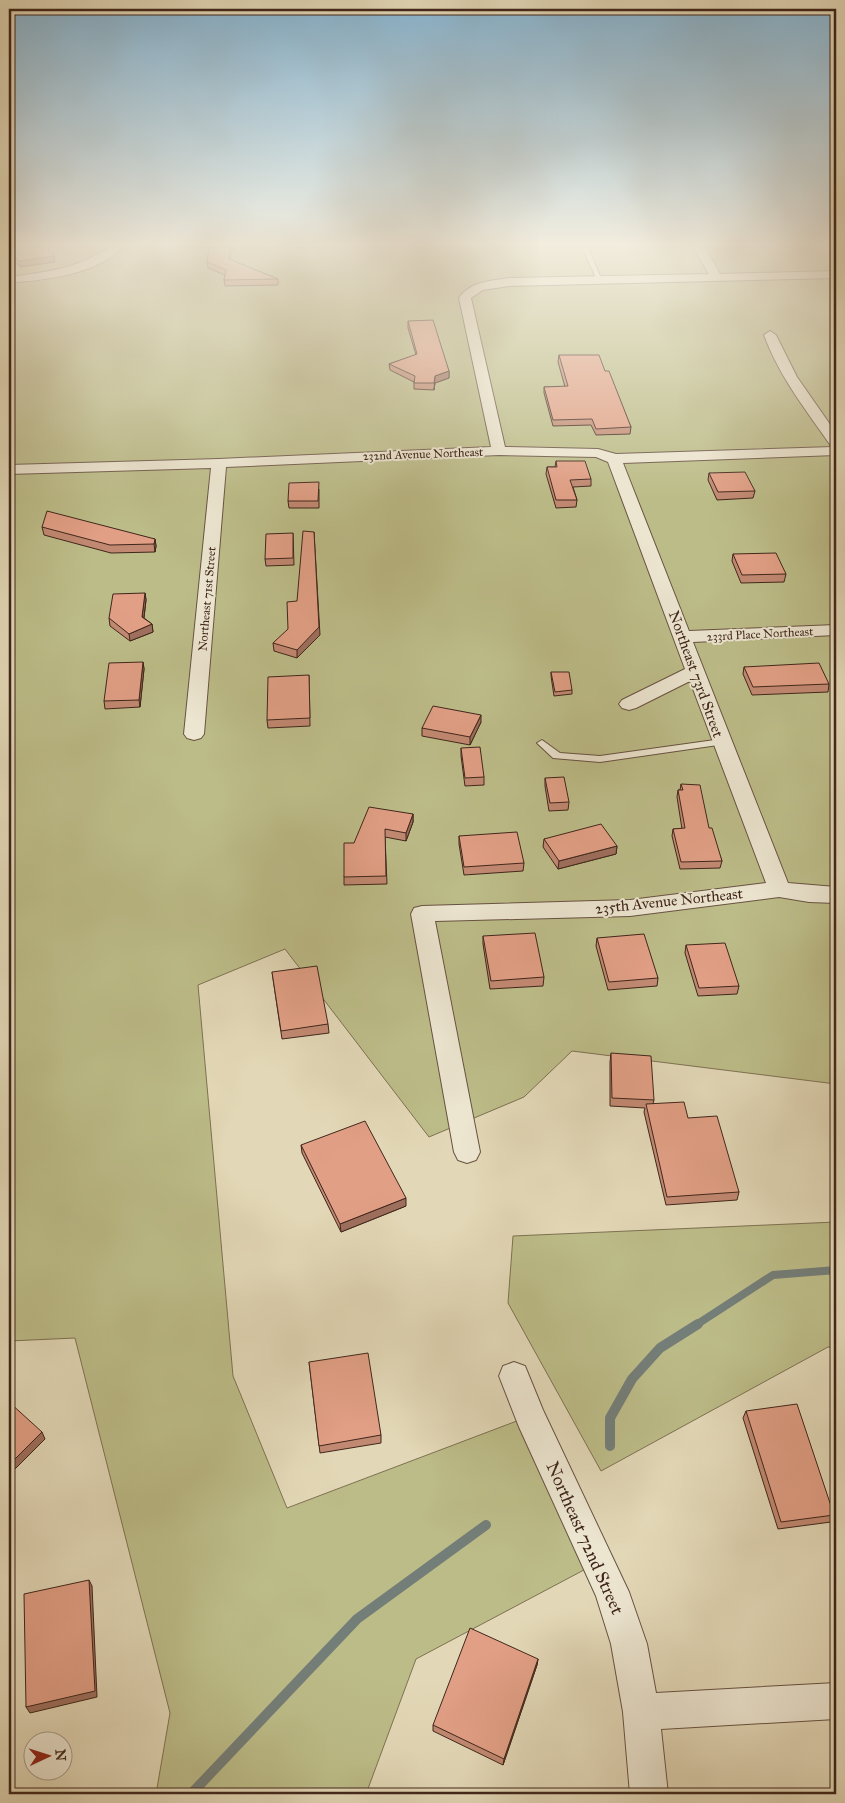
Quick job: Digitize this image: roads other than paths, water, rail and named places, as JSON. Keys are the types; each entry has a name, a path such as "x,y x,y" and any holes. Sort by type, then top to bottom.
{"street":[{"path":"471,331 498,451"},
{"path":"770,335 773,346 796,384 836,444"},
{"name":"232nd Avenue Northeast","path":"9,469 219,463 498,451 598,453 614,459 836,451"},
{"name":"Northeast 73rd Street","path":"614,459 683,637 694,672 779,889"},
{"name":"Northeast 71st Street","path":"194,734 219,463"},
{"name":"233rd Place Northeast","path":"683,637 836,630"},
{"path":"629,704 694,672"},
{"name":"235th Avenue Northeast","path":"468,1152 432,914 630,908 779,889 809,894 836,895"},
{"name":"Northeast 72nd Street","path":"514,1376 530,1416 612,1592 629,1644 641,1712 649,1794"},
{"path":"641,1712 836,1701"}],"lane":[{"path":"542,743 557,756 600,759 722,742"}],"waterway":[{"path":"696,1325 773,1275 836,1270"},
{"path":"610,1446 610,1418 632,1379 660,1348 698,1324"},
{"path":"191,1794 357,1619 486,1525"}]}
